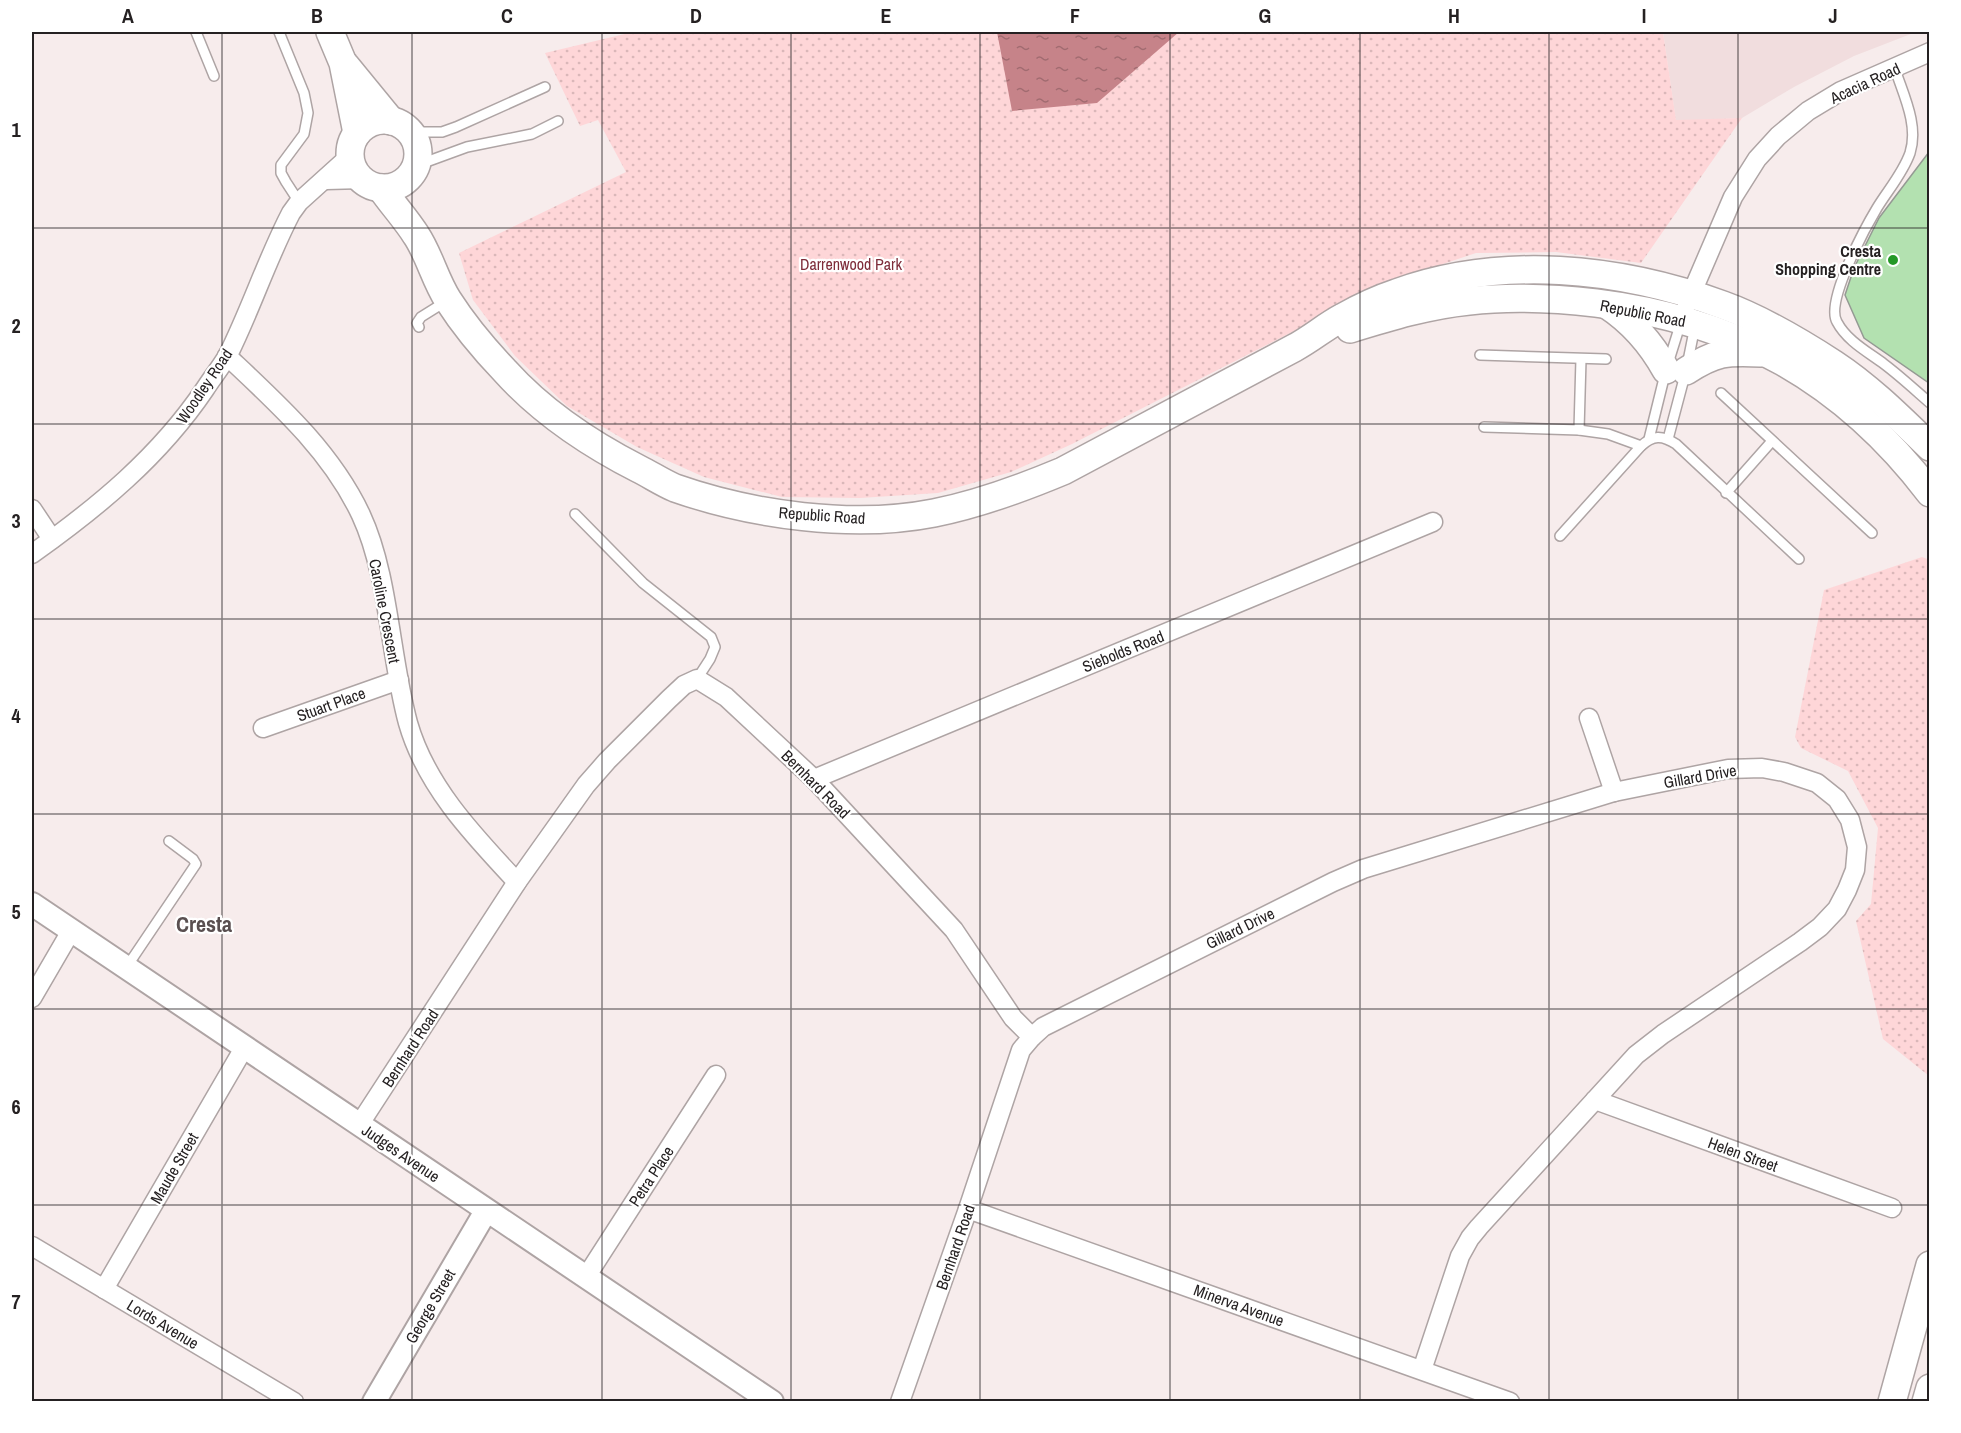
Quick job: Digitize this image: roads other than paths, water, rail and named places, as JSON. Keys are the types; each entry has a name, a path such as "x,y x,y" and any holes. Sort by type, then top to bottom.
{"main road":[{"name":"Republic Road","path":"330,32 343,63 363,164 417,236 448,300 506,372 553,416 612,455 674,487 738,506 792,516 877,518 932,513 986,501 1062,471 1303,343 1342,317 1395,293 1465,274 1537,269 1623,278 1692,309 1738,338 1812,379 1853,410 1886,441 1929,493"},
{"name":"Republic Road","path":"343,63 401,126"},
{"path":"374,121 401,126 417,144 418,157 413,170 406,180 394,186 363,164 362,127 374,121"},
{"name":"Republic Road","path":"413,170 417,236"},
{"name":"Republic Road","path":"1303,343 1417,309 1512,297 1562,299 1656,312 1692,309 1753,318 1799,342 1836,366 1897,416 1929,447"},
{"path":"1606,304 1638,330 1654,350 1676,371 1714,355 1736,351 1768,353"},
{"path":"1892,1401 1929,1265"},
{"path":"1926,1401 1929,1388"}],"street":[{"name":"Acacia Road","path":"1692,309 1721,221 1733,196 1757,159 1778,136 1808,111 1840,91 1895,69 1929,52"},
{"name":"Woodley Road","path":"32,554 101,503 150,458 198,399 227,356 285,224 299,202 326,180 363,164"},
{"path":"326,180 363,164"},
{"name":"Caroline Crescent","path":"227,356 302,430 345,484 362,517 374,552 408,724 420,754 454,812 517,882"},
{"path":"32,509 52,539"},
{"name":"Siebolds Road","path":"814,779 1433,522"},
{"name":"Bernhard Road","path":"359,1125 517,882 580,792 607,761 684,685 698,679 726,697 814,779 954,930 1013,1018 1032,1037 1017,1059 968,1209 900,1401"},
{"name":"Stuart Place","path":"263,728 399,680"},
{"path":"1589,718 1614,792"},
{"name":"Gillard Drive","path":"1032,1037 1043,1027 1076,1010 1363,869 1614,792 1728,769 1762,768 1784,772 1817,783 1837,799 1850,820 1857,847 1855,870 1837,909 1820,927 1800,942 1663,1034 1636,1055 1594,1100 1470,1238 1460,1256 1422,1370"},
{"name":"Judges Avenue","path":"32,904 772,1401"},
{"path":"32,998 70,931"},
{"name":"Maude Street","path":"104,1289 244,1048"},
{"name":"Petra Place","path":"586,1277 717,1075"},
{"name":"Helen Street","path":"1594,1100 1892,1208"},
{"name":"Minerva Avenue","path":"968,1209 1510,1401"},
{"name":"George Street","path":"374,1401 486,1211"},
{"name":"Lords Avenue","path":"32,1246 294,1401"}],"lane":[{"path":"196,32 214,76"},
{"path":"279,32 304,93 308,113 304,134 281,165 281,173 299,202"},
{"path":"1895,69 1911,120 1910,152 1848,266 1838,291 1834,308 1835,319 1843,332 1856,344 1885,365 1929,403"},
{"path":"401,126 442,132 544,87"},
{"path":"413,170 467,147 532,134 558,121"},
{"path":"419,327 417,323 421,317 448,300"},
{"name":"Acacia Road","path":"1676,371 1692,309"},
{"name":"Acacia Road","path":"1676,371 1692,309"},
{"path":"1480,355 1606,359"},
{"path":"1579,430 1581,359"},
{"path":"1560,536 1641,446 1650,439 1676,371"},
{"path":"1668,439 1676,371"},
{"path":"1720,393 1872,533"},
{"path":"1484,427 1579,430 1608,434 1641,446"},
{"path":"1650,439 1668,439 1799,559"},
{"path":"1726,493 1772,441"},
{"path":"575,514 643,583 711,637 715,646 714,652 698,679"},
{"path":"126,968 196,864 193,859 169,841"}],"water":[{"path":"997,32 1179,32 1097,103 1012,111"}],"place":[{"name":"Cresta Shopping Centre","path":"1893,260"}],"district":[{"name":"Cresta","path":"204,924"}],"park label":[{"name":"Darrenwood Park","path":"851,264"}]}
